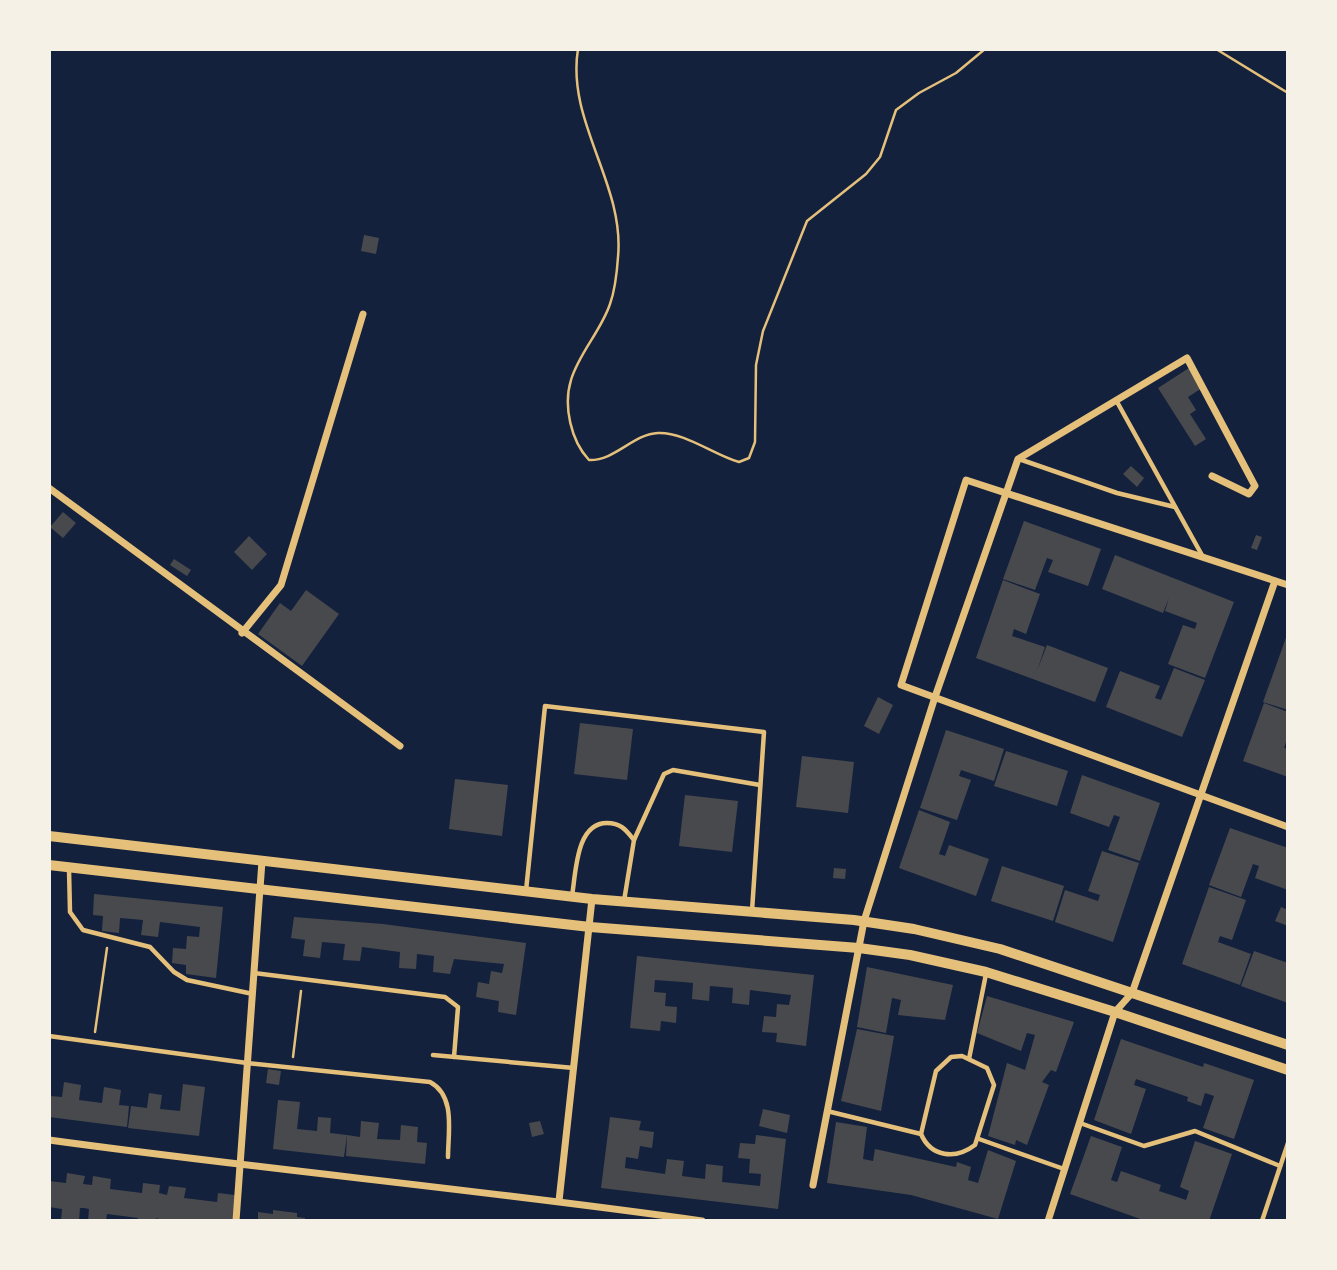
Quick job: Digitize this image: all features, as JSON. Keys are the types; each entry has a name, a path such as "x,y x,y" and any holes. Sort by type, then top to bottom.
{"street":[{"path":"242,633 281,585 363,314"},
{"path":"813,1185 864,921 935,697 1009,493 1018,459 1186,358 1255,486 1249,494 1212,476"},
{"path":"1288,585 966,480 901,685 1288,827"},
{"path":"49,488 242,633 400,746"},
{"path":"1048,1221 1115,1012 1132,993 1275,581"},
{"path":"49,836 572,897 864,921 914,929 1000,949 1288,1045"},
{"path":"236,1221 262,861"},
{"path":"49,865 590,927 859,948 910,955 986,972 1288,1070"},
{"path":"559,1201 592,899"},
{"path":"49,1140 240,1166 559,1201 702,1221"}],"lane":[{"path":"1116,400 1203,557"},
{"path":"1018,459 1116,493 1175,507"},
{"path":"526,891 545,706 764,732 752,912"},
{"path":"624,901 634,840 664,774 673,769 760,785"},
{"path":"572,897 581,846 587,831 598,823 612,823 624,827 634,840"},
{"path":"69,868 73,919 83,929 150,947 174,972 187,980 253,994"},
{"path":"969,1059 986,972"},
{"path":"253,973 445,997 458,1007 454,1057"},
{"path":"49,1036 247,1063 429,1082 443,1093 448,1104 448,1157"},
{"path":"433,1055 574,1069"},
{"path":"951,1057 969,1059 987,1068 994,1085 979,1139 967,1151 942,1154 925,1142 921,1134 936,1071 951,1057"},
{"path":"827,1111 921,1134"},
{"path":"1080,1122 1144,1146 1195,1132 1280,1166"},
{"path":"979,1139 1064,1169"},
{"path":"1262,1221 1288,1143"}],"path":[{"path":"578,49 576,63 579,95 615,204 618,254 610,304 570,381 570,419 576,447 589,460 603,460 656,433 673,435 739,462 749,458 755,442 756,365 763,331 807,221 866,174 880,157 896,110 919,93 956,74 985,49"},
{"path":"1216,49 1288,93"},
{"path":"93,1042 109,937"},
{"path":"293,1057 303,979"}],"building":[{"path":"364,235 379,238 376,254 361,251"},
{"path":"1189,368 1202,388 1188,397 1196,410 1190,414 1206,439 1195,446 1158,388"},
{"path":"1131,466 1144,478 1137,487 1123,474"},
{"path":"63,512 76,523 63,538 50,527"},
{"path":"1024,521 1101,549 1088,586 1048,572 1053,560 1047,558 1035,590 1003,579"},
{"path":"1256,535 1262,537 1257,550 1251,548"},
{"path":"249,536 267,554 252,570 234,552"},
{"path":"1115,555 1234,602 1205,678 1168,664 1183,625 1195,629 1197,623 1165,611 1169,598 1163,613 1102,589"},
{"path":"174,559 191,570 187,576 170,565"},
{"path":"1003,580 1040,594 1026,634 1014,629 1012,636 1045,647 1037,671 1047,645 1108,668 1095,702 976,658"},
{"path":"306,590 339,614 302,666 258,634 280,603 291,611"},
{"path":"1288,632 1288,710 1263,702"},
{"path":"1174,668 1205,680 1182,737 1106,707 1120,671 1160,686 1155,698 1161,700"},
{"path":"878,697 893,705 879,734 864,726"},
{"path":"1264,703 1288,712 1288,736 1284,748 1288,749 1288,777 1243,761"},
{"path":"580,723 633,729 627,780 574,774"},
{"path":"946,730 1004,749 994,781 961,770 959,776 971,780 957,820 920,808"},
{"path":"1006,751 1068,771 1057,806 994,786"},
{"path":"802,756 854,762 848,813 796,807"},
{"path":"1082,775 1160,803 1140,861 1108,850 1120,817 1114,815 1109,827 1070,813"},
{"path":"455,779 508,785 502,836 449,829"},
{"path":"685,795 738,801 732,852 679,846"},
{"path":"919,810 950,822 939,854 945,856 949,845 989,859 976,896 899,868"},
{"path":"1230,828 1288,848 1288,890 1255,878 1259,866 1253,864 1241,897 1209,885"},
{"path":"1102,851 1139,863 1113,942 1055,922 1065,890 1098,901 1100,895 1088,891"},
{"path":"1002,866 1064,886 1053,921 991,901"},
{"path":"834,868 846,869 845,879 833,878"},
{"path":"1209,887 1246,900 1232,940 1220,936 1218,942 1251,954 1240,985 1182,964"},
{"path":"94,894 223,907 216,978 186,974 186,965 172,963 173,948 186,949 187,936 199,937 200,927 160,922 158,937 141,935 143,920 120,918 119,933 102,931 103,916 93,915"},
{"path":"1281,907 1288,910 1288,926 1275,921"},
{"path":"294,917 383,924 526,943 516,1015 498,1012 499,1001 476,997 478,982 489,984 491,971 502,973 504,964 454,959 450,974 433,972 434,956 417,954 416,969 399,968 400,952 362,947 360,961 343,960 345,944 322,942 320,958 303,956 305,940 291,938"},
{"path":"1254,951 1288,963 1288,1003 1241,986"},
{"path":"637,956 814,975 806,1046 776,1042 777,1033 762,1032 764,1016 776,1017 777,1004 789,1005 791,995 750,990 749,1005 732,1003 733,988 710,986 709,1001 692,999 693,983 655,980 654,992 666,993 665,1006 677,1007 676,1023 661,1021 660,1031 630,1028"},
{"path":"867,967 953,985 945,1020 898,1015 901,1000 892,998 886,1033 857,1027"},
{"path":"987,996 1074,1022 1056,1072 1051,1070 1042,1082 1049,1085 1027,1145 1016,1140 1015,1145 988,1136 1007,1063 1025,1070 1035,1035 1027,1033 1021,1051 977,1033"},
{"path":"857,1029 894,1036 881,1111 841,1101"},
{"path":"1121,1039 1203,1067 1204,1063 1254,1080 1234,1139 1203,1128 1214,1096 1205,1093 1201,1106 1187,1101 1188,1097 1136,1079 1134,1085 1146,1089 1131,1134 1094,1120"},
{"path":"268,1069 281,1071 279,1085 266,1083"},
{"path":"64,1082 81,1085 79,1100 102,1103 104,1087 121,1090 119,1105 129,1106 127,1127 49,1117 50,1096 62,1097"},
{"path":"183,1084 205,1087 199,1136 128,1128 131,1106 147,1108 149,1093 162,1095 160,1109 180,1111"},
{"path":"278,1100 300,1102 297,1129 317,1131 318,1117 331,1118 330,1133 347,1135 344,1157 273,1149"},
{"path":"763,1109 790,1115 787,1133 759,1126"},
{"path":"610,1117 641,1121 639,1130 654,1132 652,1148 640,1146 638,1159 626,1157 625,1168 665,1174 667,1159 684,1161 682,1176 705,1179 706,1164 723,1166 722,1182 760,1186 761,1174 749,1173 750,1159 738,1158 740,1143 755,1144 756,1135 786,1139 778,1209 601,1188"},
{"path":"361,1121 379,1123 377,1139 400,1140 401,1125 418,1127 417,1142 427,1143 425,1164 346,1156 347,1135 360,1137"},
{"path":"540,1121 544,1134 532,1137 529,1123"},
{"path":"836,1122 867,1127 863,1159 873,1161 875,1149 956,1167 957,1162 971,1167 968,1180 978,1183 988,1150 1016,1161 998,1219 911,1195 827,1183"},
{"path":"1091,1136 1122,1147 1111,1180 1117,1182 1121,1171 1161,1185 1159,1191 1186,1200 1189,1191 1180,1187 1195,1141 1232,1154 1209,1221 1146,1221 1070,1194"},
{"path":"67,1173 85,1176 83,1184 92,1185 93,1176 111,1179 110,1189 142,1193 143,1183 160,1185 159,1193 167,1195 169,1186 186,1188 184,1198 217,1202 218,1193 235,1195 236,1221 164,1221 156,1218 156,1221 137,1221 138,1218 107,1214 106,1221 88,1221 89,1209 84,1208 80,1208 79,1221 61,1220 62,1209 49,1207 49,1181 66,1183"},
{"path":"273,1210 297,1213 297,1217 305,1218 305,1221 258,1221 258,1212 273,1214"}]}
